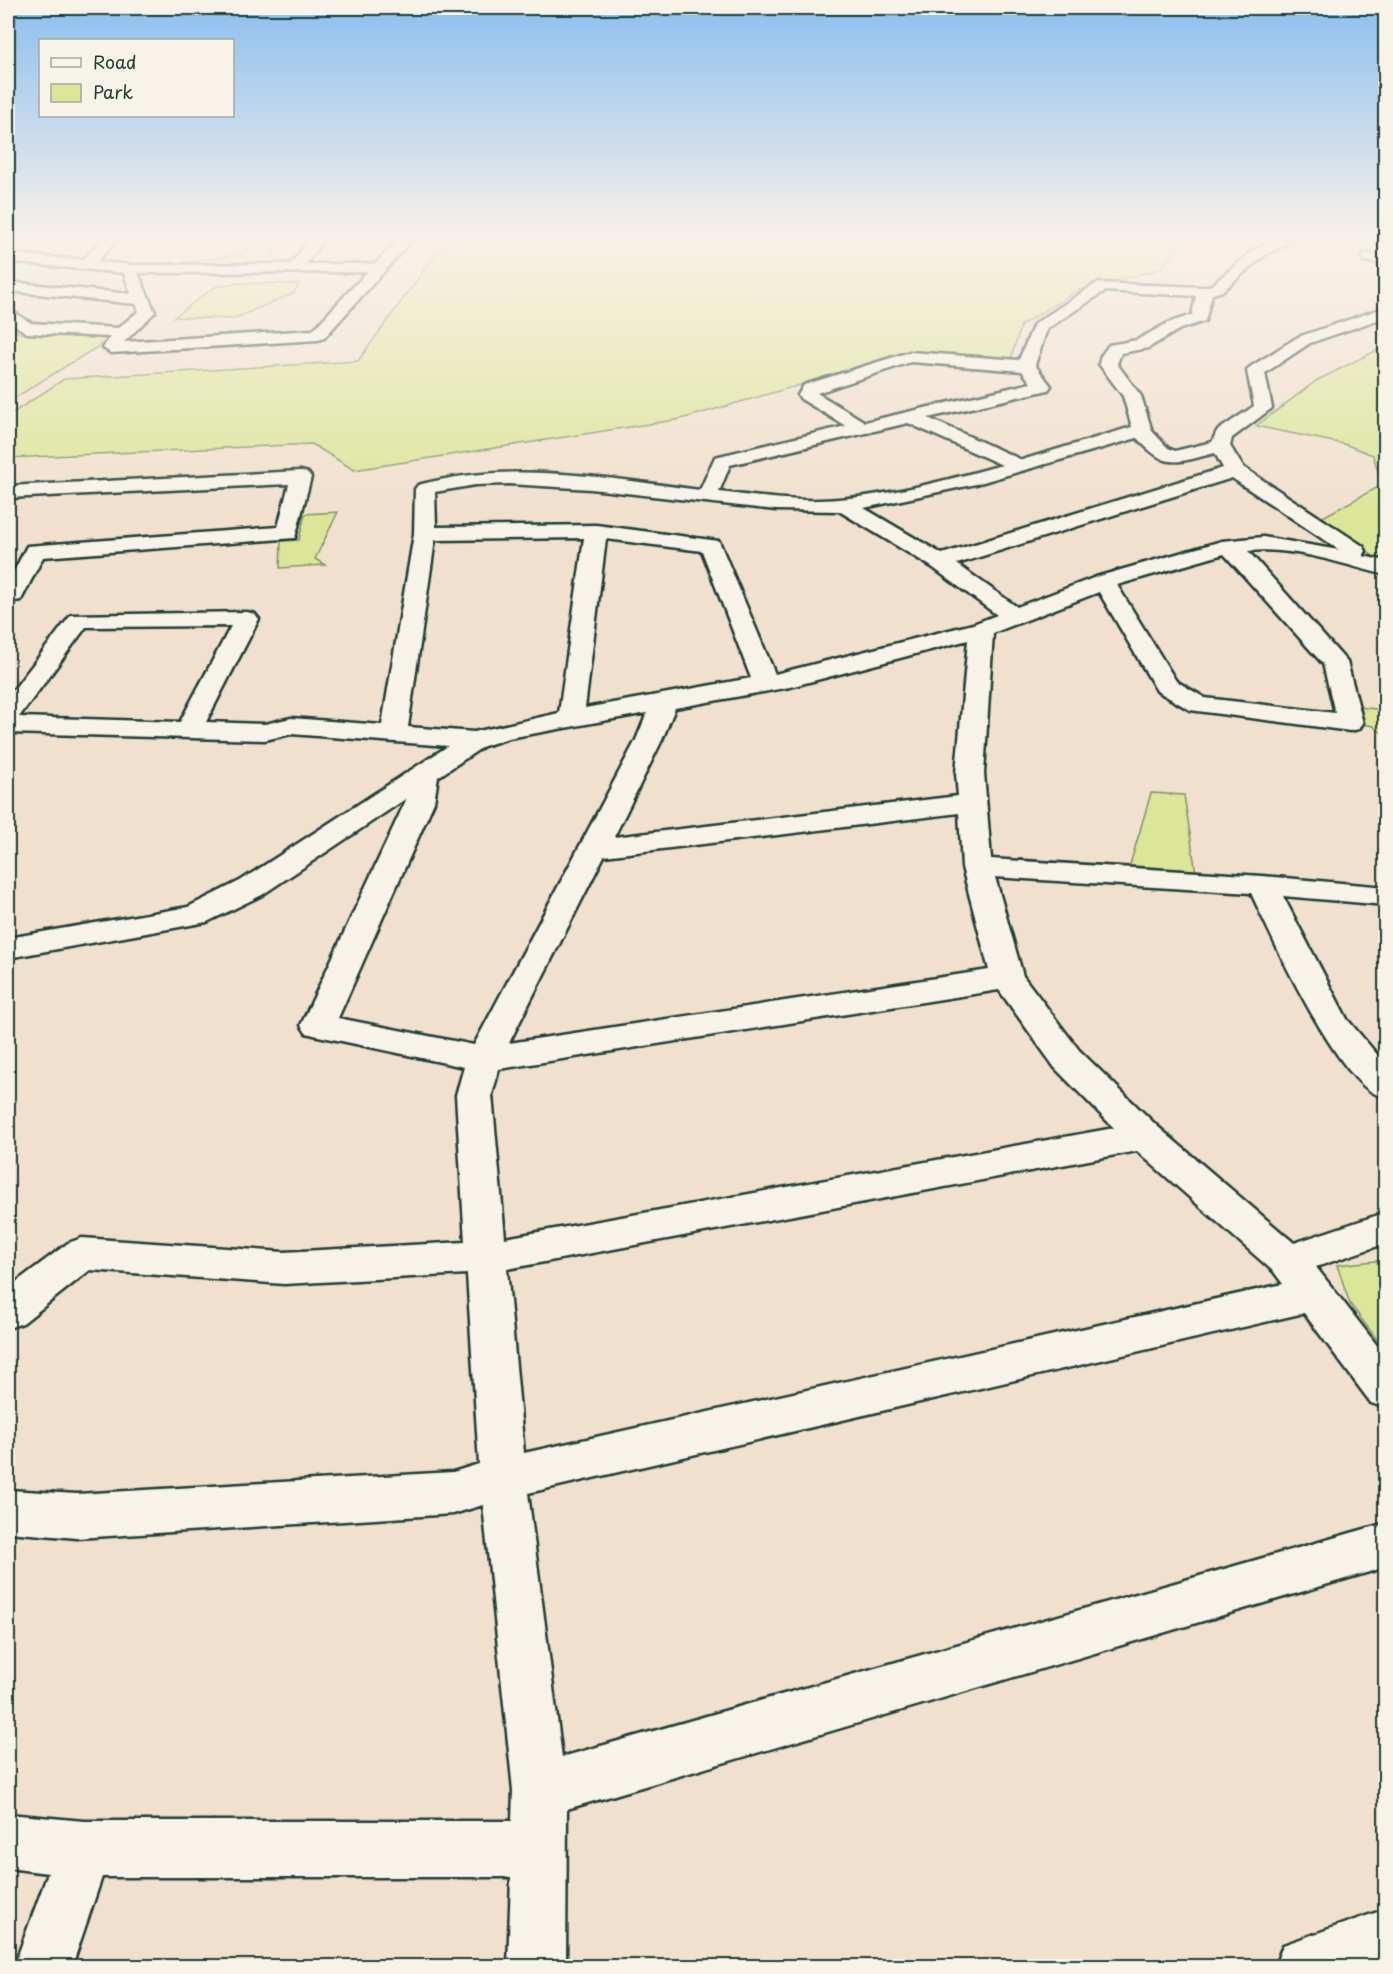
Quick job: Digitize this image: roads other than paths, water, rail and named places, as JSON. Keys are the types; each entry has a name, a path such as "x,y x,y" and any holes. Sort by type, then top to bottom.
{"street":[{"path":"86,331 122,333"},
{"path":"122,333 111,348 318,335 322,331"},
{"path":"1027,366 1039,331"},
{"path":"1165,331 1143,344 1115,349 1109,356 1108,364 1131,396 1142,430 1161,452 1173,457 1220,446"},
{"path":"1220,446 1224,435 1263,408 1256,371 1304,340 1330,331"},
{"path":"708,495 722,461 1042,386 1027,366 910,357 810,389 807,395 861,427"},
{"path":"907,416 1020,466"},
{"path":"394,733 425,534 425,489 448,482 481,478 531,478 620,484 807,506 844,505 955,485 1142,430"},
{"path":"1220,446 1235,471 1355,550 1354,559"},
{"path":"940,562 1235,471"},
{"path":"8,492 301,477 287,533 35,551 13,595 8,595"},
{"path":"844,505 940,562 1015,616"},
{"path":"425,534 596,531 711,546 766,684"},
{"path":"571,719 596,531"},
{"path":"8,948 196,915 251,888 475,740 504,731 766,684 981,629 1104,582 1232,547 1263,543 1308,549 1386,568"},
{"path":"1104,582 1166,686 1199,705 1350,723 1335,662 1232,547"},
{"path":"8,714 79,620 247,619 189,730"},
{"path":"981,629 970,773 977,867 1007,978 1067,1059 1144,1136 1288,1261 1386,1390"},
{"path":"537,1966 537,1849 540,1790 503,1478 474,1095 484,1059 649,740 664,703"},
{"path":"8,725 265,732 291,726 475,740"},
{"path":"425,773 420,802 318,1025 484,1059 1007,978"},
{"path":"592,848 973,804"},
{"path":"977,867 1262,885 1386,896"},
{"path":"1262,885 1333,1025 1382,1084 1386,1083"},
{"path":"8,1311 82,1254 284,1268 487,1257 1144,1136"},
{"path":"1288,1261 1381,1230 1386,1231"},
{"path":"8,1510 77,1516 453,1493 503,1478 1314,1294"},
{"path":"540,1790 1386,1545"},
{"path":"8,1841 84,1849 537,1849"},
{"path":"43,1966 84,1849"},
{"path":"1304,1966 1386,1938"}]}
